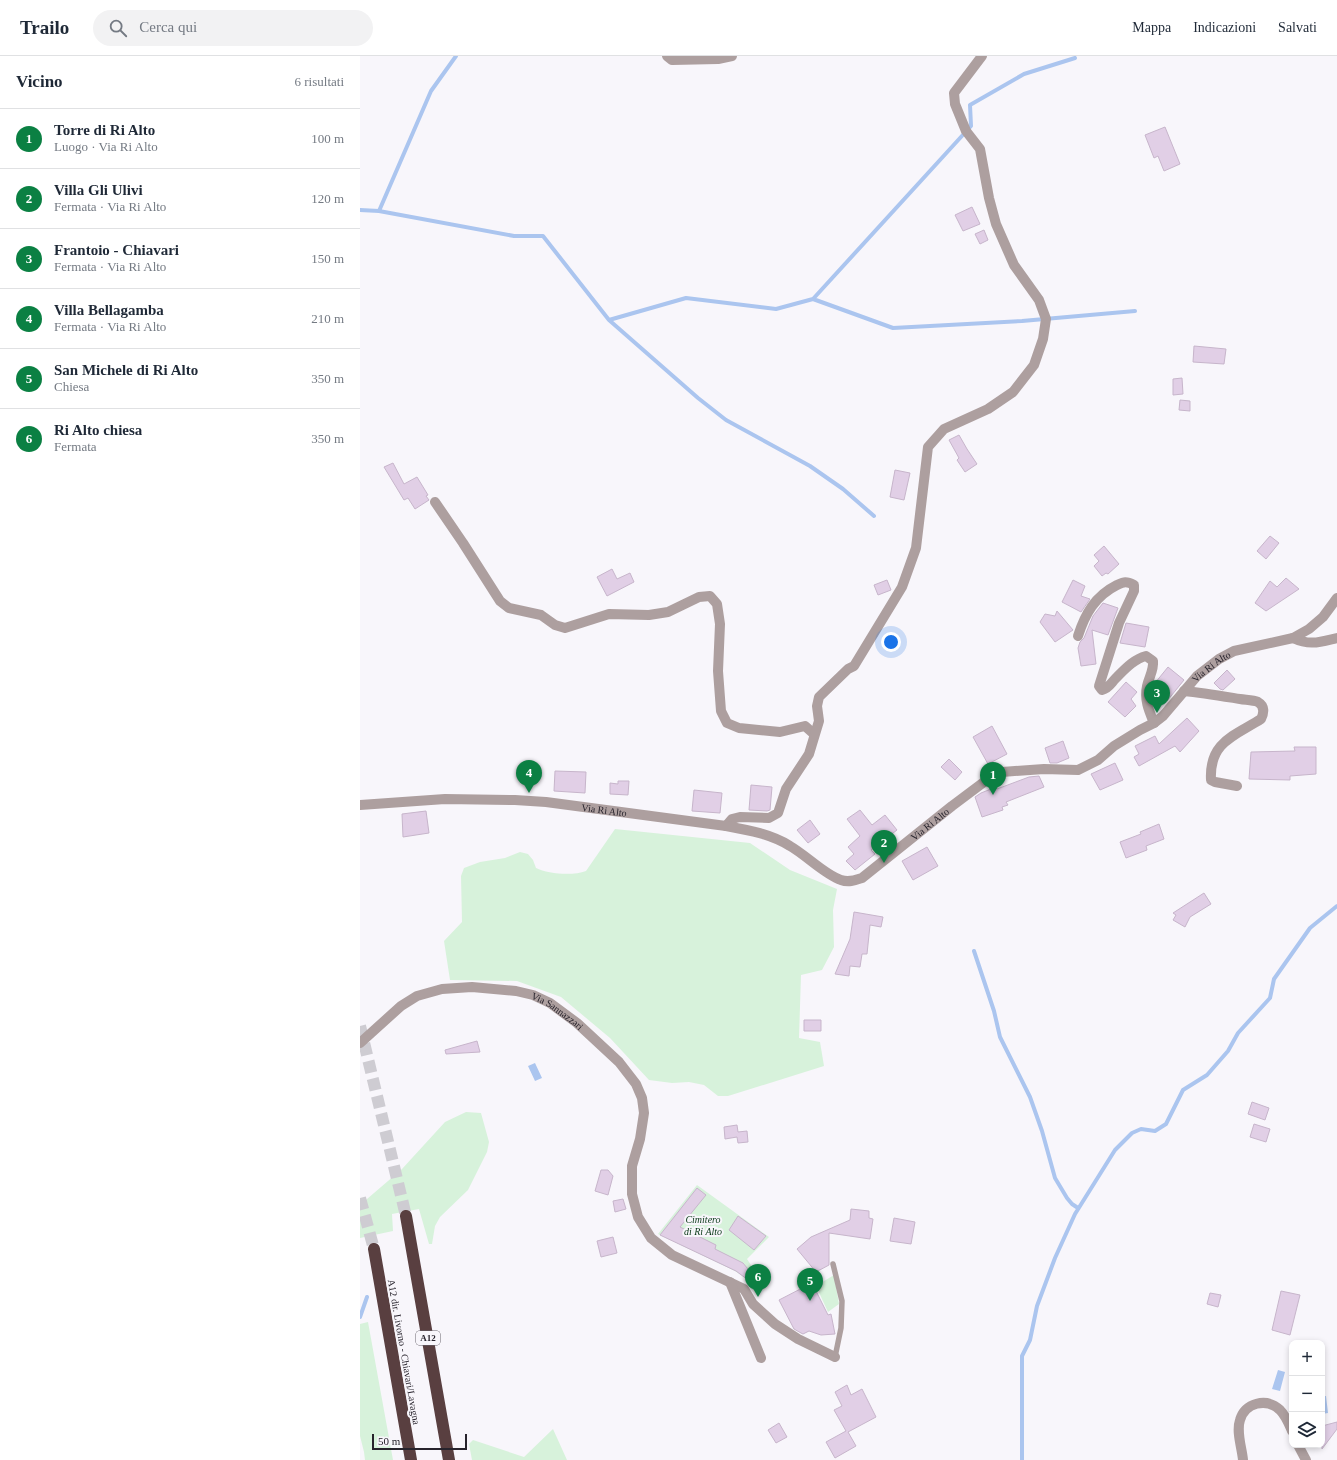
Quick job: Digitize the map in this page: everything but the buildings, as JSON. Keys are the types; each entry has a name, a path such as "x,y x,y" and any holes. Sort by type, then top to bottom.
{"highway":[{"name":"A12","path":"406,1216 449,1460"},
{"name":"A12 dir. Livorno - Chiavari/Lavagna","path":"374,1249 411,1460"}],"street":[{"path":"666,56 672,60 718,59 732,56"},
{"path":"726,826 732,820 740,817 769,818 778,812 786,789 809,754 819,721 817,706 820,697 848,669 854,666 902,587 916,548 928,447 944,429 988,410 1013,392 1034,365 1043,339 1046,319 1040,300 1014,265 996,224 989,198 980,149 966,131 955,104 954,94 982,56"},
{"path":"435,502 500,601 509,608 541,615 555,625 565,628 609,614 649,615 668,612 699,597 710,596 717,604 720,624 718,671 720,703 721,711 727,723 739,728 780,732 806,726 814,734"},
{"path":"1078,636 1087,613 1100,596 1111,588 1124,582 1128,581 1134,584 1134,591 1119,622 1099,686 1102,690 1107,689 1115,679 1138,658 1146,656 1153,661 1154,666 1147,687 1146,704 1154,724"},
{"name":"Via Ri Alto","path":"360,805 444,799 515,800 546,802 726,826 751,830 770,837 790,846 836,878 851,881 862,878 952,806 1002,772 1044,769 1078,770 1098,760 1114,746 1140,730 1154,724 1163,716 1197,676 1219,659 1234,651 1294,638 1309,629 1323,617 1337,598"},
{"path":"1294,638 1302,642 1315,643 1337,638"},
{"path":"1184,692 1208,693 1249,700 1259,702 1263,706 1264,711 1261,718 1231,736 1219,748 1213,759 1210,770 1211,780 1238,786"},
{"name":"Via Sannazzari","path":"360,1043 401,1006 417,996 442,989 472,987 516,991 533,995 550,1003 577,1023 619,1062 636,1084 642,1098 644,1113 640,1139 632,1166 632,1194 638,1217 651,1238 672,1255 744,1289 754,1304 775,1324 798,1339 835,1357"},
{"path":"730,1282 761,1358"},
{"path":"1243,1460 1239,1428 1240,1421 1246,1409 1252,1405 1264,1403 1272,1405 1279,1409 1289,1425"},
{"path":"1300,1448 1306,1460"}],"lane":[{"path":"834,1264 842,1301 841,1328 835,1357"}],"green space":[{"path":"615,829 750,843 790,870 837,889 833,910 834,947 822,970 801,975 799,1038 820,1042 824,1066 728,1096 718,1096 704,1085 689,1082 672,1083 649,1080 610,1038 561,997 517,981 450,980 444,941 462,922 461,876 464,868 480,862 505,858 520,852 528,854 533,860 536,868 541,870 561,874 581,873 586,871"},
{"path":"466,1112 481,1113 489,1142 487,1152 468,1190 440,1217 435,1226 432,1244 429,1244 419,1209 392,1214 393,1231 360,1238 360,1205 402,1169 445,1122"},
{"name":"Cimitero di Ri Alto","path":"697,1185 769,1237 747,1259 753,1268 745,1278 735,1271 658,1234"},
{"path":"834,1275 839,1304 828,1312 816,1286"},
{"path":"368,1322 393,1460 365,1460 360,1436 360,1324"},
{"path":"553,1429 567,1460 472,1460 469,1444 473,1440 524,1457"}],"water":[{"path":"535,1063 542,1078 535,1081 528,1066"},
{"path":"1278,1370 1285,1372 1280,1391 1272,1389"},
{"path":"1325,1396 1326,1396 1328,1413 1325,1414"}],"waterway":[{"path":"379,211 431,91 456,56"},
{"path":"360,210 379,211 514,236 543,236 609,320 686,298 776,309 813,299 971,126 970,105 1024,74 1075,58"},
{"path":"813,299 893,328 1022,321 1135,311"},
{"path":"609,320 698,398 726,420 810,466 843,489 874,516"},
{"path":"1022,1460 1022,1356 1030,1340 1037,1306 1055,1258 1075,1214 1115,1150 1132,1133 1141,1129 1155,1131 1166,1124 1183,1090 1207,1075 1228,1051 1238,1033 1270,998 1274,979 1310,928 1337,906"},
{"path":"974,951 994,1011 1000,1037 1030,1097 1042,1131 1055,1178 1067,1198 1078,1208"},
{"path":"360,1317 367,1297"}],"tunnel":[{"path":"360,1026 406,1216"},
{"path":"360,1198 374,1249"}],"place":[{"name":"Frantoio - Chiavari","path":"1157,713"},
{"name":"Villa Bellagamba","path":"529,793"},
{"name":"Torre di Ri Alto","path":"993,795"},
{"name":"Villa Gli Ulivi","path":"884,863"},
{"name":"Ri Alto chiesa","path":"758,1297"},
{"name":"San Michele di Ri Alto","path":"810,1301"}]}
